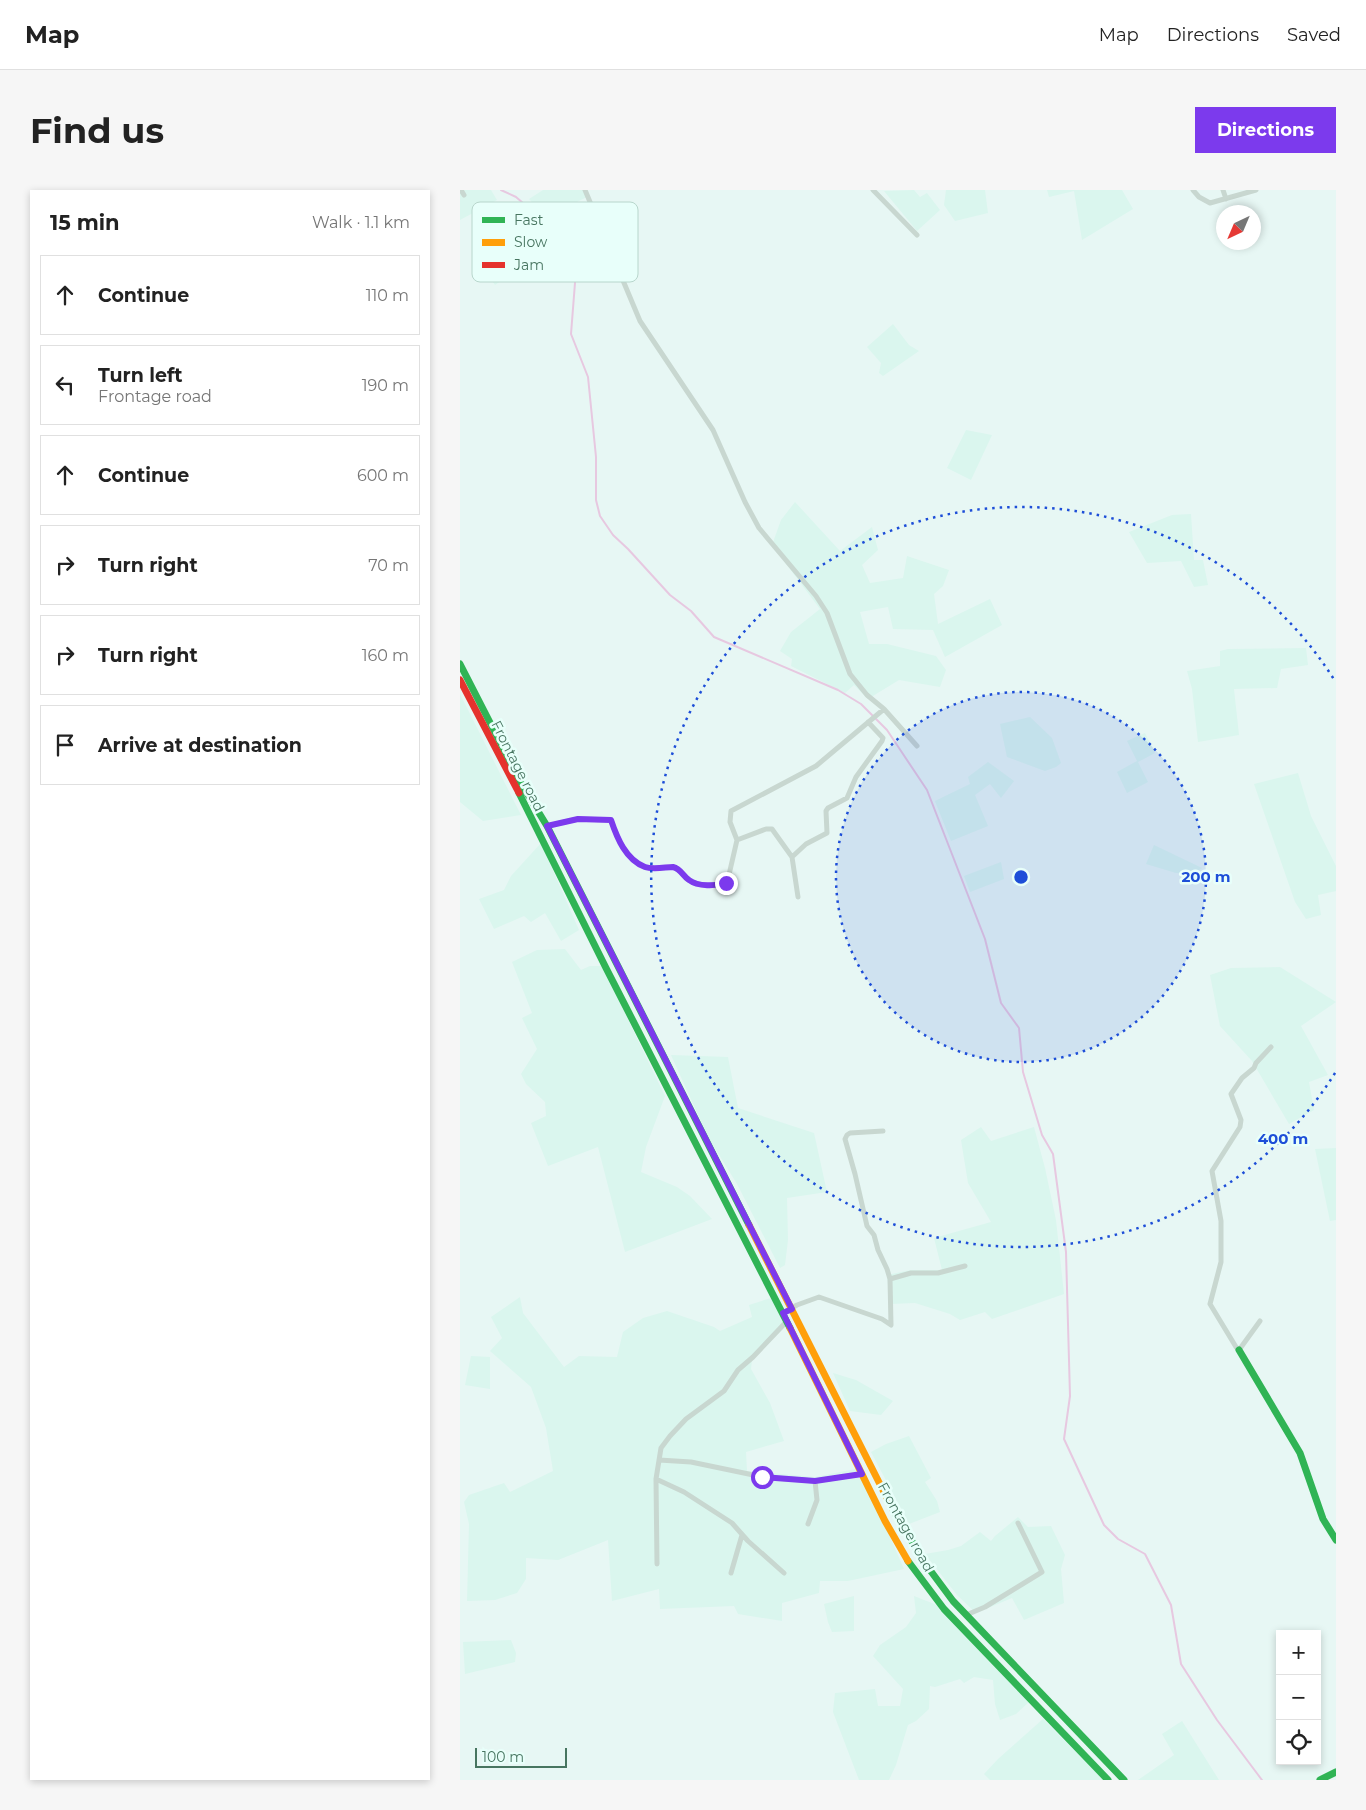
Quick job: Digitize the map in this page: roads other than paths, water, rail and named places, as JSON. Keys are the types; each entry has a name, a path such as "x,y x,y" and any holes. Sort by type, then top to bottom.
{"main road":[{"path":"460,664 522,785 547,826 901,1525 927,1566 953,1601 1124,1780"},
{"name":"Frontage road","path":"460,680 783,1313 885,1521 913,1569 944,1609 1108,1780"},
{"path":"1240,1350 1300,1453 1323,1520 1336,1540"},
{"path":"944,1609 953,1601"},
{"path":"1320,1780 1336,1772"}],"street":[{"path":"585,190 590,202"},
{"path":"873,190 917,234"},
{"path":"1193,190 1199,197 1210,203 1256,190"},
{"path":"1223,190 1226,199"},
{"path":"624,282 640,321 713,430 745,502 759,528 816,596 827,613 850,674 867,695 917,746"},
{"path":"547,826 578,819 611,820 622,847 633,859 647,868 673,867 677,868 691,882 716,886 726,883 737,840 730,822 731,811 816,766 882,711"},
{"path":"792,857 806,844 827,833 826,811 847,798 856,777 882,741 883,738 869,721"},
{"path":"737,840 766,829 772,830 792,857 798,897"},
{"path":"1260,1321 1240,1350 1236,1347 1210,1304 1221,1262 1221,1221 1212,1171 1240,1127 1241,1120 1231,1094 1242,1078 1254,1068 1256,1063 1271,1047"},
{"path":"783,1313 797,1305 819,1297 882,1318 891,1325 890,1279 874,1235 867,1226 845,1139 847,1134 850,1133 882,1131"},
{"path":"890,1279 911,1273 938,1273 965,1266"},
{"path":"657,1564 656,1479 661,1448 686,1419 724,1390 738,1370 787,1321"},
{"path":"659,1460 691,1462 762,1477 815,1481 862,1474"},
{"path":"656,1479 684,1492 723,1517 784,1573"},
{"path":"808,1524 817,1500 815,1481"},
{"path":"966,1615 985,1607 1042,1572 1018,1523"},
{"path":"731,1573 742,1535"}],"waterway":[{"path":"501,190 522,202"},
{"path":"575,282 571,334 588,377 596,457 596,500 600,516 613,535 670,595 691,611 714,637 838,690 861,704 887,730 927,790 985,939 1001,1003 1019,1028 1023,1072 1042,1135 1053,1154 1066,1252 1070,1396 1064,1439 1104,1525 1118,1539 1145,1554 1171,1605 1181,1664 1217,1720 1262,1780"}]}
